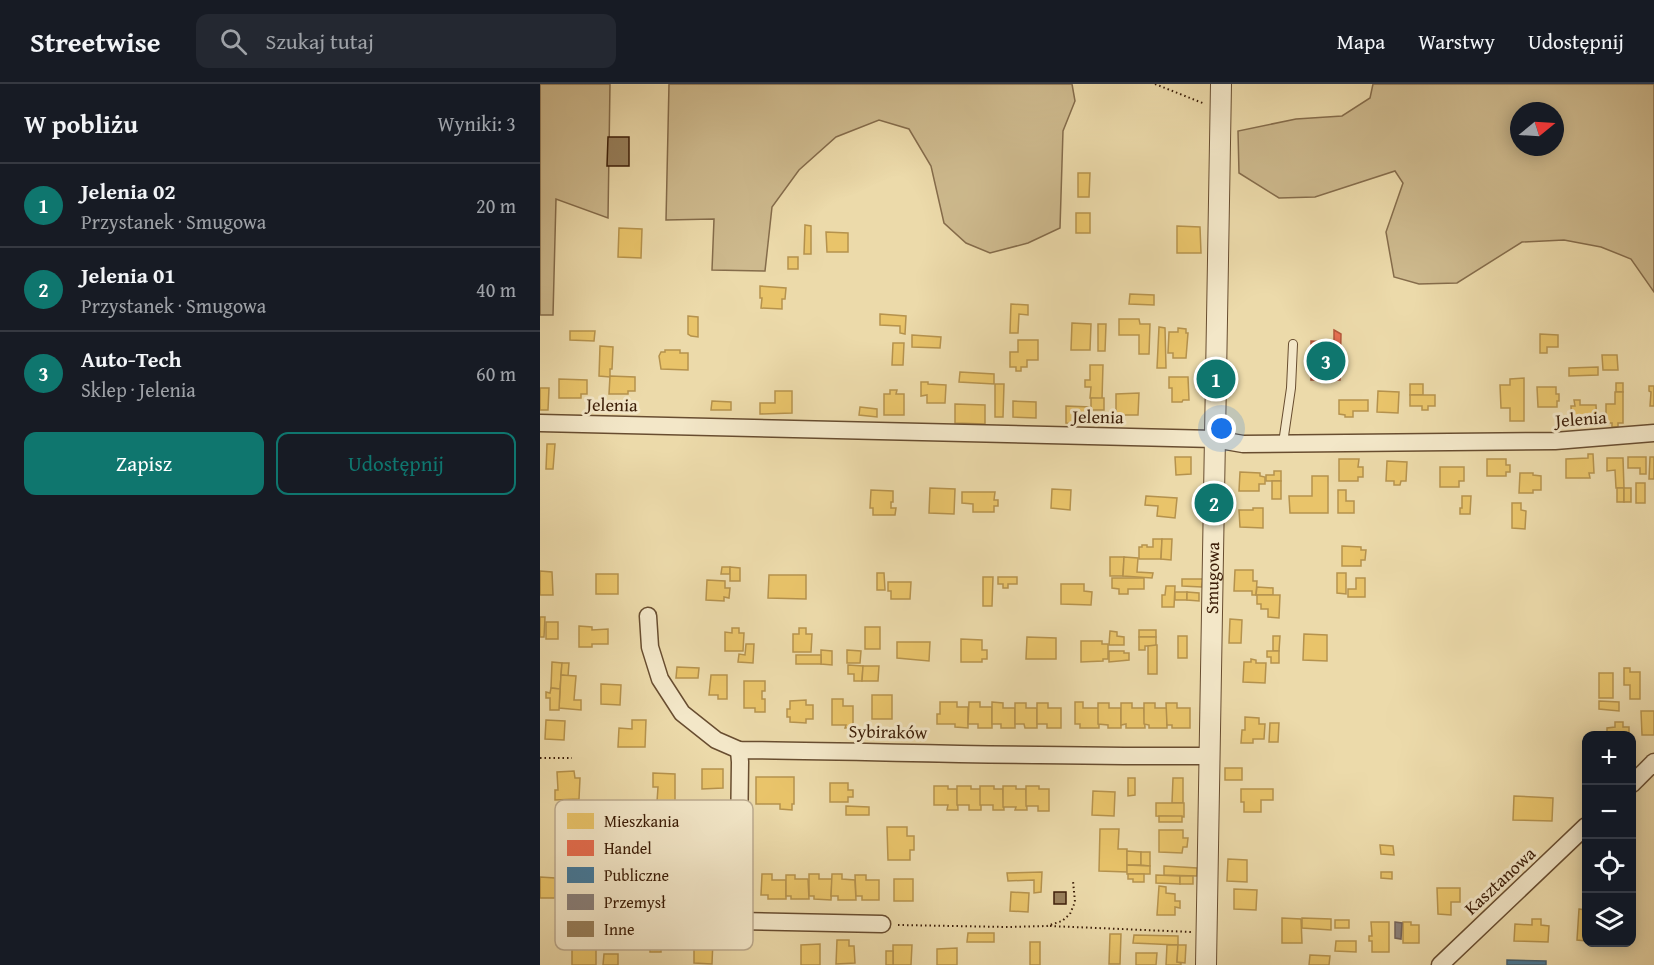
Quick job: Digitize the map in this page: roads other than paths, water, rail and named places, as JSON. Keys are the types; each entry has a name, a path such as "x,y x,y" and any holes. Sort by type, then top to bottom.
{"street":[{"name":"Smugowa","path":"1206,965 1221,84"},
{"name":"Jelenia","path":"540,423 1214,439 1243,444 1556,441 1654,433"},
{"name":"Sybiraków","path":"648,616 650,647 660,679 682,712 716,740 739,750 1210,756"},
{"path":"739,750 740,800"},
{"path":"1636,779 1654,762"},
{"name":"Kasztanowa","path":"1440,965 1582,831"},
{"path":"753,921 882,924"}],"lane":[{"path":"1283,443 1291,388 1293,344"}],"place":[{"name":"Auto-Tech","path":"1326,361"},
{"name":"Jelenia 02","path":"1216,379"},
{"name":"Jelenia 01","path":"1214,503"}]}
